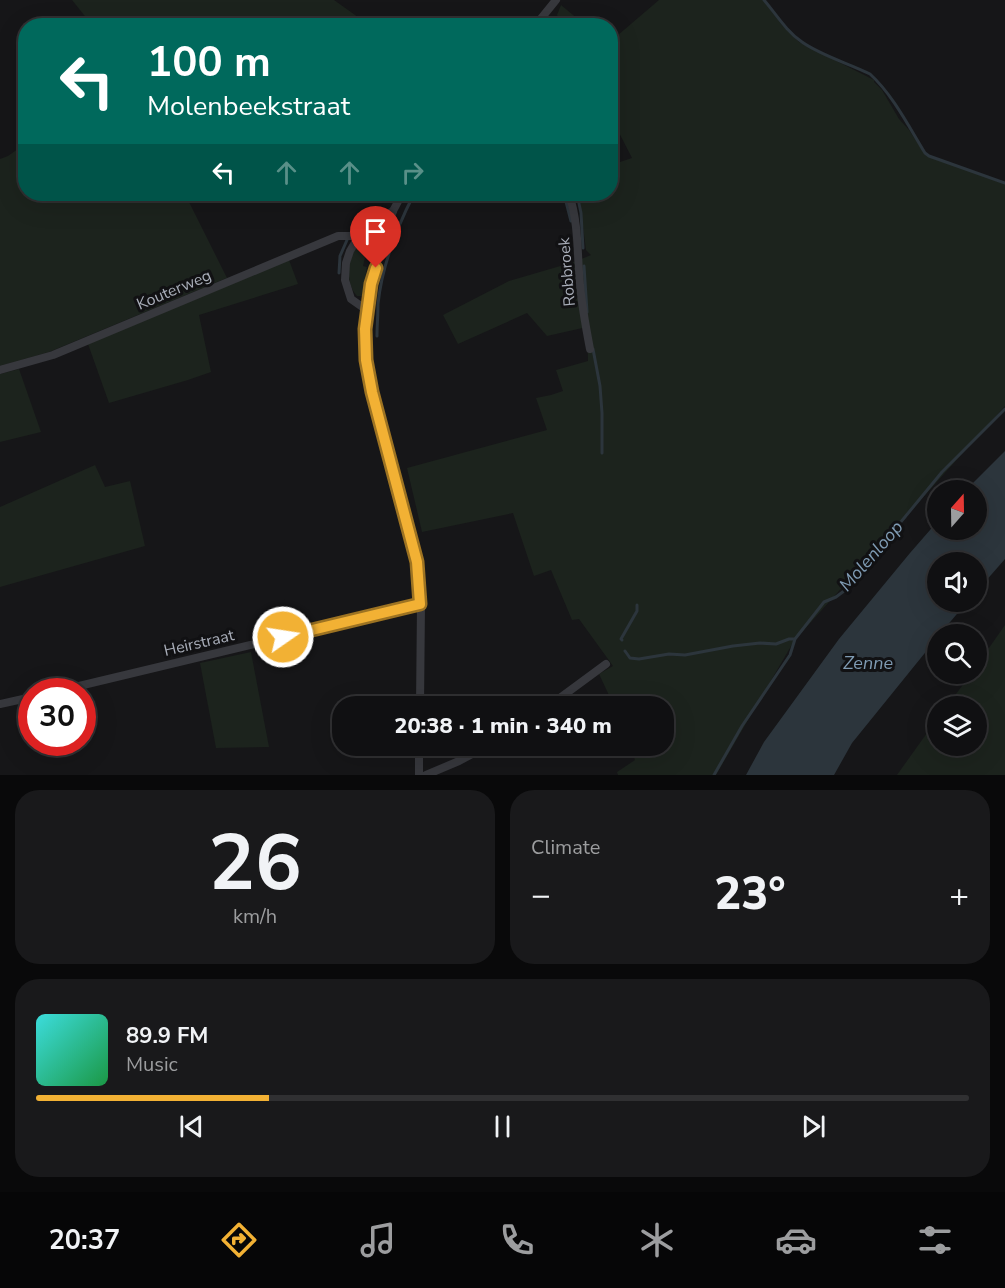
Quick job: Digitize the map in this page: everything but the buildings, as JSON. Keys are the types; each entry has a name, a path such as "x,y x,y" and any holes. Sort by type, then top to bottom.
{"street":[{"path":"541,18 556,0"},
{"path":"398,201 393,211 371,284 365,329 366,360 417,562 420,604 420,696"},
{"name":"Robbroek","path":"571,201 578,237 580,288 590,349"},
{"path":"368,311 351,299 345,280 350,250 373,223 393,211"},
{"name":"Kouterweg","path":"0,370 53,355 338,236 359,237"},
{"name":"Heirstraat","path":"96,682 420,604"},
{"path":"563,696 606,664"},
{"path":"0,704 18,700"},
{"path":"419,756 419,775"},
{"path":"426,775 468,756"}],"shaded area":[{"path":"72,0 334,0 359,18 86,18"},
{"path":"659,0 763,0 782,25 799,42 874,80 926,155 1005,184 1005,406 939,480 927,480 927,493 794,641 716,775 618,775 617,772 635,760 634,756 674,756 674,696 609,696 599,674 613,666 579,619 572,620 551,570 534,576 513,513 422,532 407,468 547,430 536,398 563,391 556,370 588,361 587,327 547,336 527,313 458,344 443,315 509,281 591,255 586,250 580,201 618,201 618,163 632,158 618,131 618,35"},
{"path":"561,5 577,18 559,18 557,15"},
{"path":"18,149 18,201 188,201 227,278 49,352 0,366 0,159"},
{"path":"373,229 372,235 377,237 371,254 366,253 363,266 367,267 362,296 357,296 350,283 350,262 360,240"},
{"path":"289,260 298,284 199,315 211,372 109,403 88,344"},
{"path":"19,369 41,432 0,442 0,374"},
{"path":"95,465 105,487 130,481 145,546 0,587 0,507"},
{"path":"1005,625 1005,775 897,775 927,733 927,756 987,756 987,696 954,696 964,684 987,684 987,651"},
{"path":"251,652 269,747 216,748 200,663"}],"water":[{"name":"Zenne","path":"1005,451 1005,559 987,580 987,552 927,552 927,612 959,612 948,624 927,624 927,650 852,743 834,775 746,775 764,742 839,639 927,533 927,540 987,540 987,480 976,480"}],"waterway":[{"path":"764,0 796,38 810,47 870,74 893,101 925,153 1005,183"},
{"path":"377,336 378,304 383,275 396,233 411,201"},
{"path":"566,201 571,221"},
{"path":"578,201 583,248"},
{"path":"339,273 340,256 347,240"},
{"path":"584,266 587,312"},
{"path":"593,349 600,386 602,453"},
{"name":"Molenloop","path":"714,775 742,726 790,655 795,639 824,602 844,591 942,472 1005,409"},
{"path":"622,640 637,611 637,605"},
{"path":"625,651 630,658 639,659 669,654 685,655 760,643 776,644 794,639"}],"route":[{"path":"283,637 420,604 417,562 372,392 366,360 365,329 371,284 376,268"}]}
